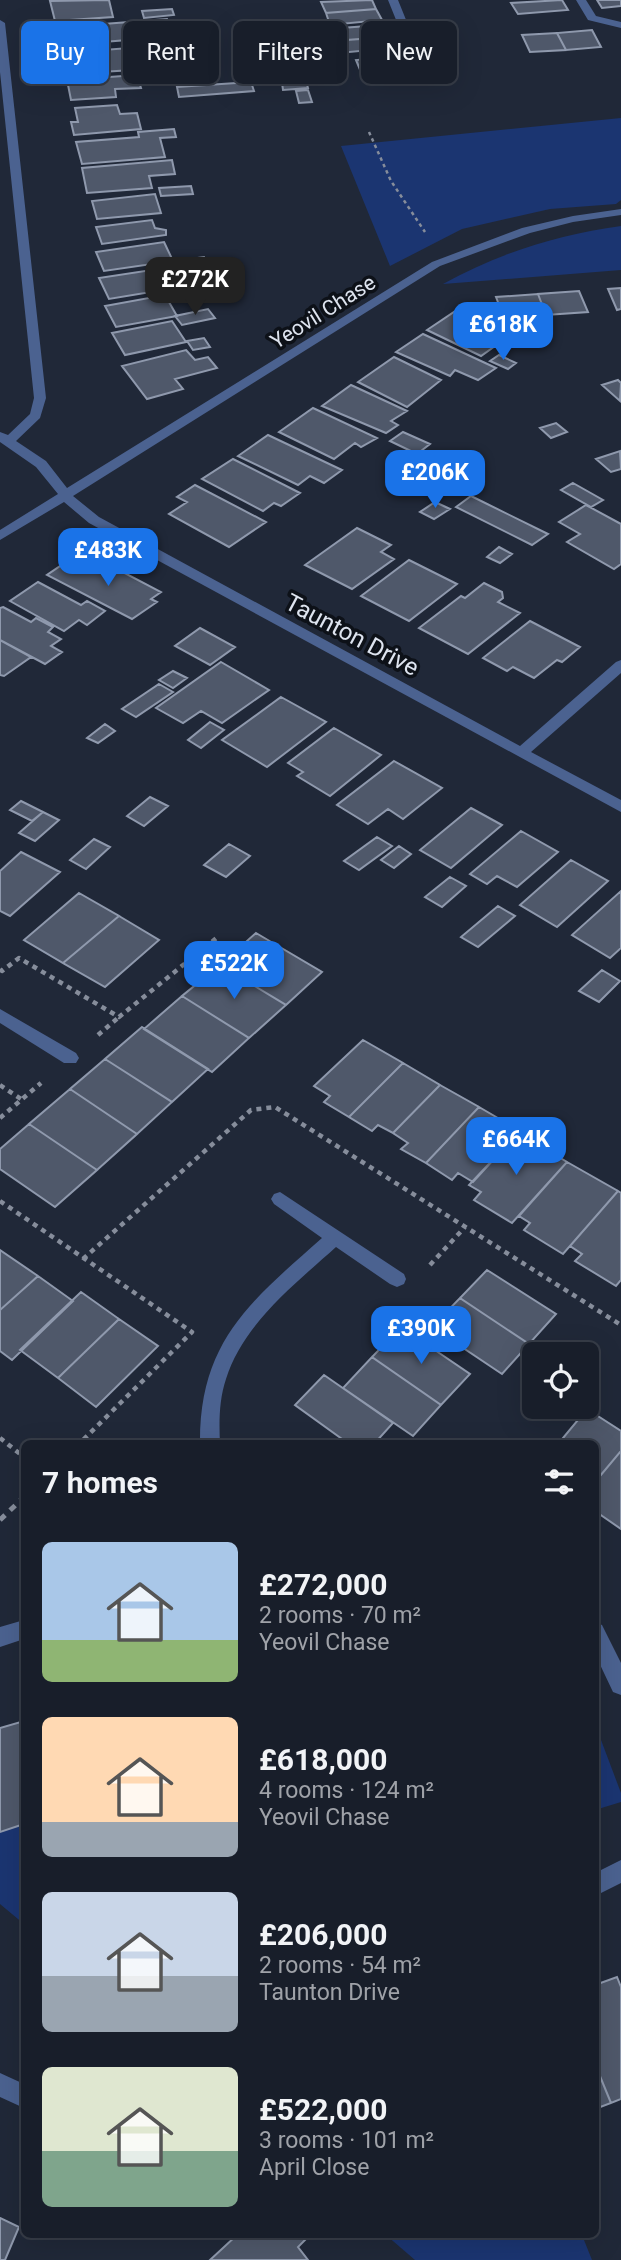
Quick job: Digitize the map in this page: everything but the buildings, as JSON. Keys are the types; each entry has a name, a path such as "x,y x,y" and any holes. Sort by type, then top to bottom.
{"street":[{"path":"393,0 401,21"},
{"path":"581,0 592,18 621,25"},
{"path":"0,23 40,398 36,415 4,438"},
{"name":"Yeovil Chase","path":"0,536 449,259 469,249 541,227 621,212"},
{"name":"Taunton Drive","path":"4,438 41,464 82,511 128,539 621,807"},
{"path":"522,752 621,665"},
{"path":"0,1015 70,1058"},
{"path":"280,1199 397,1279"},
{"path":"210,1440 212,1394 225,1352 253,1314 335,1237"},
{"path":"0,1637 21,1631"},
{"path":"599,1640 621,1685"},
{"path":"599,1883 621,1871"},
{"path":"0,2085 21,2094"}],"path":[{"path":"369,132 391,181 433,245 449,259"},
{"path":"0,970 19,958 119,1017 219,936"},
{"path":"0,1085 21,1099"},
{"path":"0,1202 192,1332 83,1440"},
{"path":"0,1438 21,1455"},
{"path":"0,1520 21,1500"}],"shaded area":[{"path":"621,118 621,200 616,204 550,209 462,229 390,266 341,146"},
{"path":"621,226 621,270 443,284 507,254 574,234"},
{"path":"599,1735 621,1793 621,1802 599,1809"},
{"path":"21,1825 21,1922 0,1904 0,1832"},
{"path":"389,2238 583,2238 592,2260 415,2260"}]}
